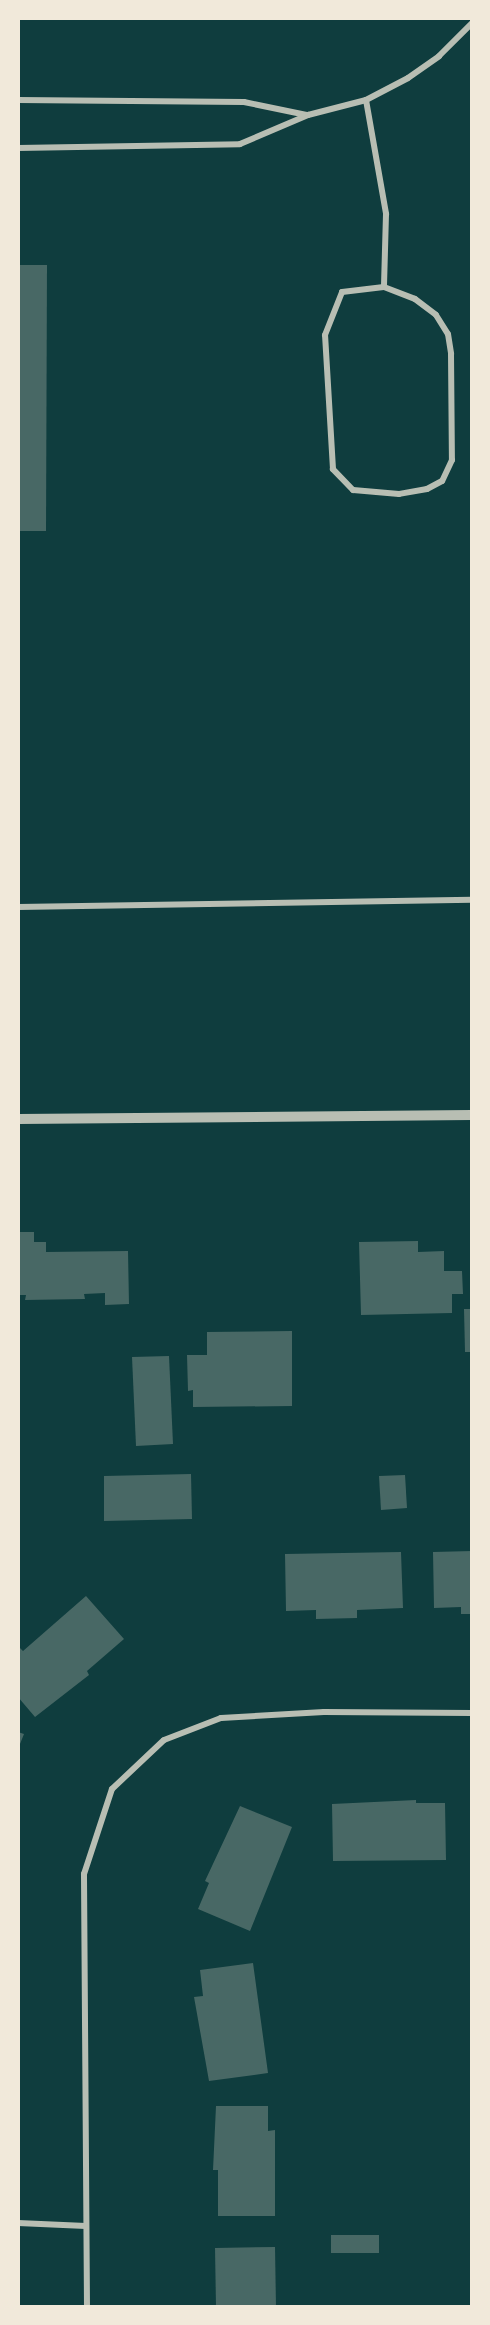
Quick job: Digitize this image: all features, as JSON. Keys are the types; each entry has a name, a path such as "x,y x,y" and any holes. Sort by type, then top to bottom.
{"street":[{"path":"18,148 240,144 308,115 366,100 408,78 439,56 472,23"},
{"path":"18,100 244,102 308,115"},
{"path":"366,100 386,214 384,287"},
{"path":"384,287 415,299 436,315 448,334 451,354 452,460 442,481 427,489 399,494 353,490 333,469 325,335 342,292 384,287"},
{"path":"18,907 472,900"},
{"path":"18,1119 472,1115"},
{"path":"87,2307 84,1874 112,1789 164,1740 220,1718 324,1712 472,1713"},
{"path":"18,2223 86,2226"}],"building":[{"path":"18,265 47,265 46,531 18,531"},
{"path":"18,1232 34,1232 34,1242 46,1242 46,1252 128,1251 129,1304 105,1305 105,1293 84,1294 85,1299 25,1300 26,1295 18,1295"},
{"path":"418,1241 418,1252 444,1251 444,1271 462,1271 463,1294 452,1294 452,1313 361,1315 359,1242"},
{"path":"464,1309 472,1309 472,1352 465,1352"},
{"path":"292,1331 292,1406 193,1407 193,1390 188,1391 187,1355 207,1355 207,1332"},
{"path":"169,1356 173,1444 136,1446 132,1357"},
{"path":"191,1474 192,1519 104,1521 104,1476"},
{"path":"405,1475 407,1508 381,1510 379,1476"},
{"path":"472,1551 472,1614 461,1614 461,1607 434,1608 433,1552"},
{"path":"401,1552 403,1608 357,1610 357,1618 316,1619 316,1610 286,1611 285,1554"},
{"path":"86,1596 124,1639 87,1671 89,1675 35,1717 18,1697 18,1646 23,1651"},
{"path":"18,1732 24,1734 18,1749"},
{"path":"416,1800 416,1803 445,1803 446,1860 333,1861 332,1804"},
{"path":"240,1806 292,1827 250,1931 198,1909 209,1883 205,1881"},
{"path":"253,1963 268,2073 209,2081 194,1997 203,1996 200,1970"},
{"path":"216,2106 268,2106 268,2131 275,2130 275,2216 218,2216 218,2170 213,2170"},
{"path":"331,2235 379,2235 379,2253 331,2253"},
{"path":"275,2247 276,2307 216,2307 215,2248"}]}
